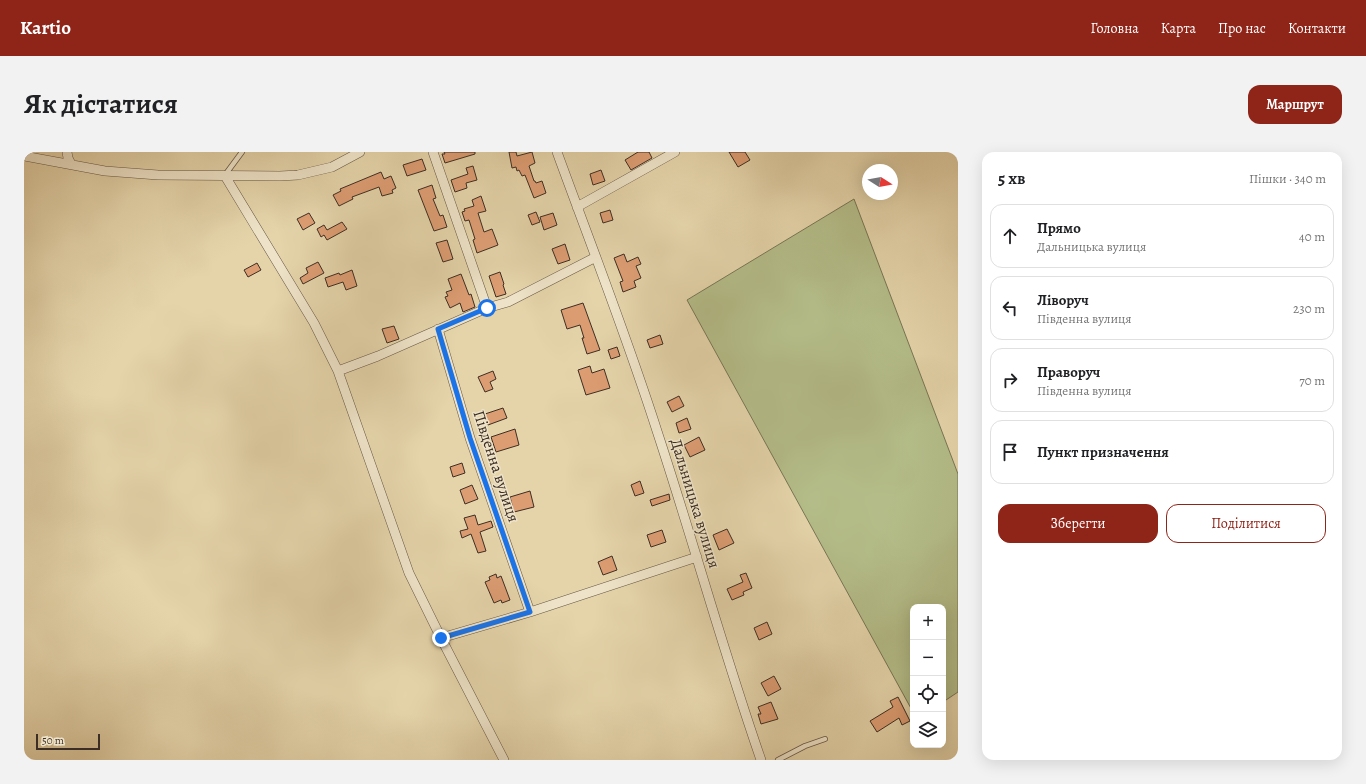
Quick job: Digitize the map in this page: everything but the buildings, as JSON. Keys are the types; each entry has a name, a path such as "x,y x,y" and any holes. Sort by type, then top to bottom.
{"street":[{"path":"67,152 71,164"},
{"path":"24,156 105,171 158,175 280,176 298,175 332,167 360,152"},
{"path":"433,152 487,308"},
{"name":"Дальницька вулиця","path":"557,152 628,344 657,431 743,708 761,760"},
{"path":"577,207 675,152"},
{"path":"225,176 314,322 338,371 409,573 504,760"},
{"path":"338,371 378,356 487,308 508,302 596,257"},
{"name":"Південна вулиця","path":"438,329 470,438 530,612"},
{"path":"441,638 530,612 697,558"}],"lane":[{"path":"225,176 242,152"},
{"path":"778,760 805,746 825,739"}],"green space":[{"path":"854,199 958,474 958,692 946,700 946,604 910,604 910,707 687,300"}],"route":[{"path":"441,638 530,612 470,438 438,329 487,308"}]}
